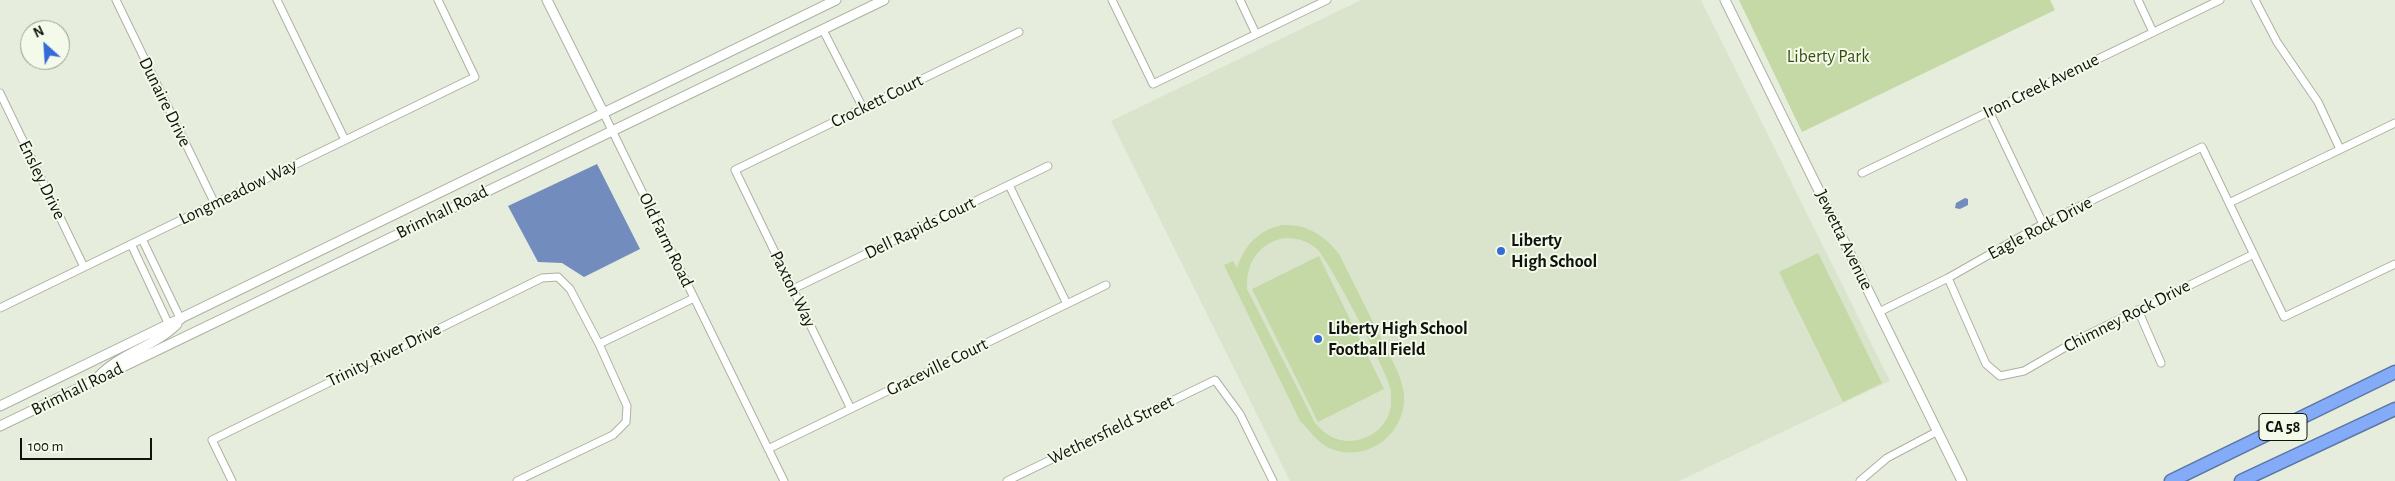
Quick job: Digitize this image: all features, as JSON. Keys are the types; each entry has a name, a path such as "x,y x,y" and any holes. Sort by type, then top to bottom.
{"highway":[{"name":"CA 58","path":"2171,481 2395,372"},
{"name":"CA 58","path":"2241,481 2395,409"}],"street":[{"name":"Dunaire Drive","path":"116,0 215,204"},
{"path":"277,0 345,140"},
{"name":"Longmeadow Way","path":"0,308 475,77 438,0"},
{"name":"Old Farm Road","path":"547,0 784,481"},
{"name":"Brimhall Road","path":"0,406 181,320 603,112 836,0"},
{"path":"866,9 873,0"},
{"name":"Brimhall Road","path":"0,426 884,0"},
{"path":"1112,0 1153,84 1326,0"},
{"path":"1240,0 1256,34"},
{"name":"Jewetta Avenue","path":"1725,0 1962,481"},
{"path":"2138,0 2153,32"},
{"name":"Iron Creek Avenue","path":"1862,173 2220,0"},
{"path":"2255,0 2277,42 2318,102 2340,149"},
{"path":"822,30 863,108"},
{"name":"Crockett Court","path":"735,170 1019,32"},
{"name":"Ensley Drive","path":"0,93 84,267"},
{"path":"1989,111 2043,224"},
{"path":"2395,123 2229,203 2284,317 2395,264"},
{"name":"Eagle Rock Drive","path":"1879,312 1948,278 2043,224 2202,147 2229,203"},
{"name":"Dell Rapids Court","path":"793,289 1048,166"},
{"name":"Paxton Way","path":"735,170 851,409"},
{"path":"1009,185 1067,304"},
{"path":"96,380 111,363 165,335 181,320 142,239"},
{"path":"131,244 169,325"},
{"name":"Chimney Rock Drive","path":"1948,278 1986,364 2000,376 2024,371 2083,337 2254,254"},
{"name":"Trinity River Drive","path":"232,481 212,440 542,278 558,277 570,288 599,344"},
{"name":"Graceville Court","path":"768,449 1106,285"},
{"path":"517,481 613,435 626,422 627,406 599,344 694,298"},
{"path":"2138,310 2161,363"},
{"name":"Wethersfield Street","path":"1007,481 1215,380 1240,414 1273,481"},
{"path":"1860,481 1887,458 1938,431"}],"shaded area":[{"name":"Liberty High School","path":"1361,0 1701,0 1890,381 1679,481 1290,481 1111,121"}],"green space":[{"name":"Liberty Park","path":"1739,0 2050,0 2055,10 1802,132"},
{"path":"1283,225 1300,226 1321,236 1339,254 1398,372 1404,394 1401,416 1387,437 1377,445 1366,450 1340,452 1327,447 1300,421 1224,265 1233,261 1237,268 1248,246 1260,235 1274,227","holes":["1289,238 1302,240 1310,244 1323,257 1379,360 1390,387 1390,410 1386,419 1380,428 1363,439 1353,441 1332,437 1315,423 1247,289 1249,271 1255,256 1268,244"]},
{"path":"1818,253 1882,383 1843,402 1779,272"},
{"name":"Liberty High School Football Field","path":"1319,256 1384,389 1318,422 1252,289"}],"water":[{"path":"597,164 640,249 584,277 562,263 538,262 508,206"},
{"path":"1965,198 1968,199 1968,205 1960,209 1955,208 1956,203"}],"place":[{"name":"Liberty High School","path":"1501,251"},
{"name":"Liberty High School Football Field","path":"1318,339"}]}
